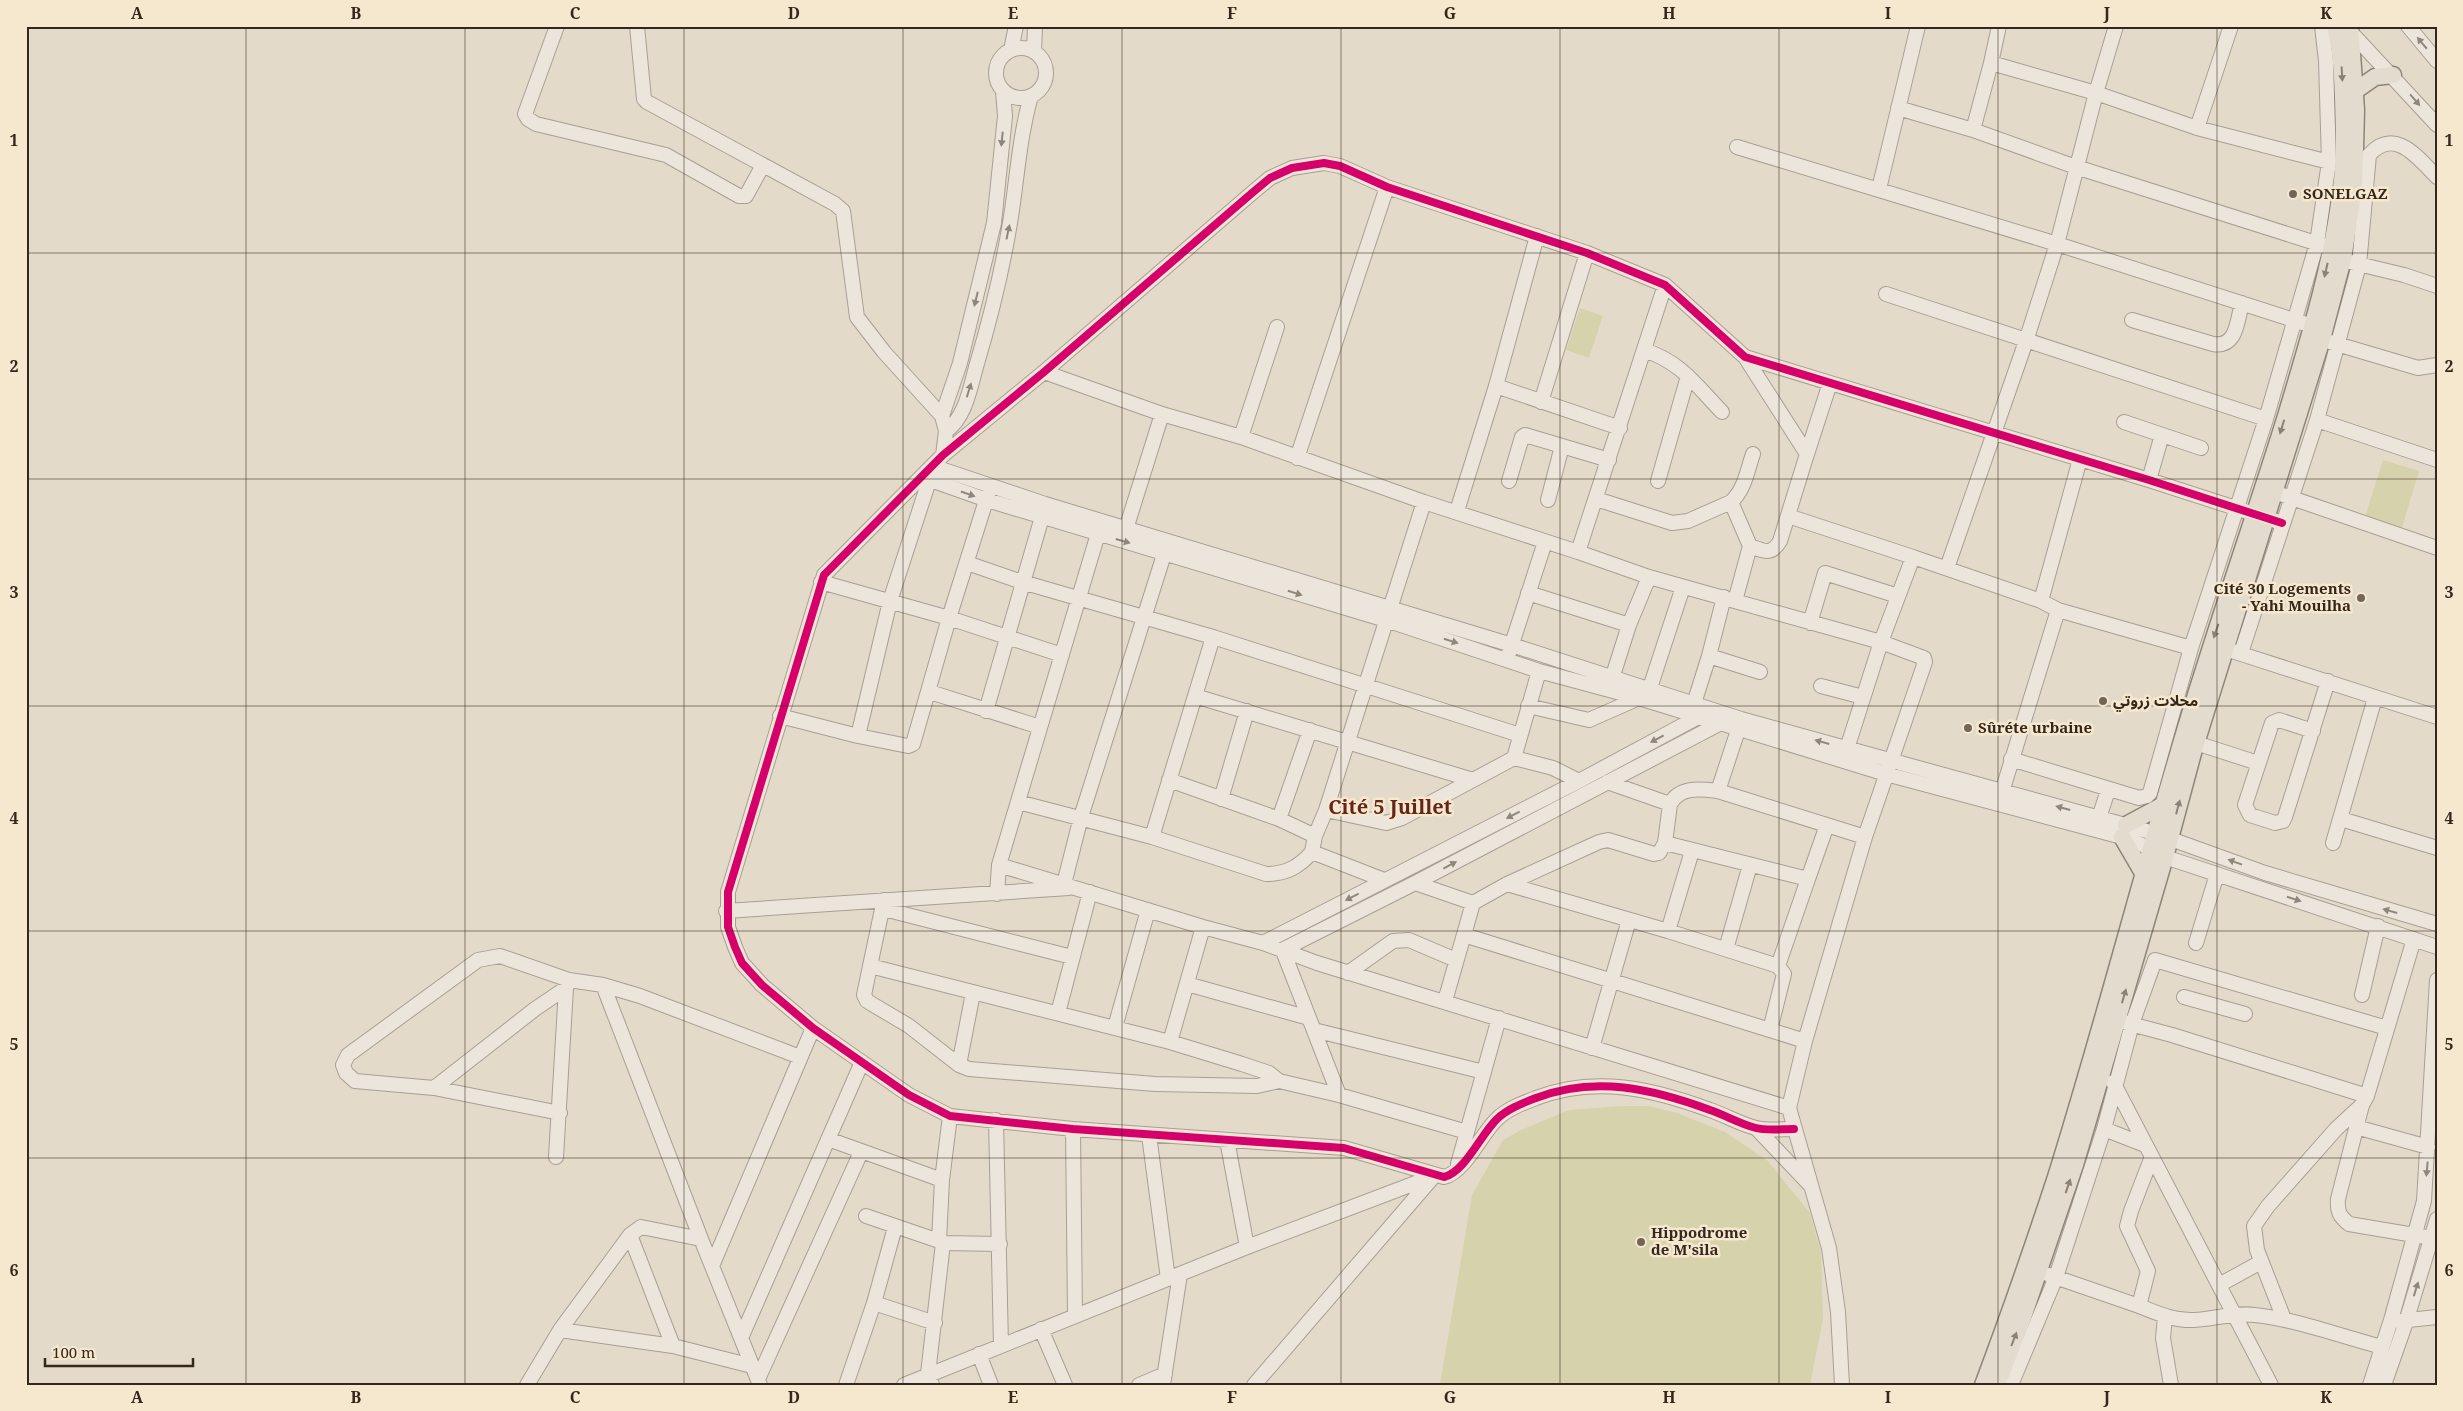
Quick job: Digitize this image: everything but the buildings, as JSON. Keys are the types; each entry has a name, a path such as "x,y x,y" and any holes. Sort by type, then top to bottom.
{"main road":[{"path":"2330,250 2354,187 2355,91 2345,27"},
{"path":"1984,1385 2056,1175 2096,1043 2142,874 2158,839 2213,638 2268,519 2283,495 2324,337 2330,250 2342,188 2344,146 2341,68 2345,27"},
{"path":"2355,91 2375,77 2393,75"},
{"path":"1997,1385 2075,1165 2104,1066 2125,1022 2165,858 2158,839 2163,805 2183,747 2233,651 2268,519 2324,337"},
{"path":"2142,874 2124,831 2163,805"}],"street":[{"path":"557,26 525,114 528,120 536,124 666,155 739,196 746,196 763,165"},
{"path":"637,26 644,99 647,102 835,204 843,211 857,317 884,352 942,416 946,431 943,455"},
{"path":"942,416 960,364 994,223 1005,116 1003,91 997,80 997,68 1002,58 1011,50 1016,26"},
{"path":"1034,52 1035,26"},
{"path":"1879,190 1918,26"},
{"path":"1973,130 2000,26"},
{"path":"1947,568 2026,341 2057,244 2096,93 2116,26"},
{"path":"2197,128 2231,26"},
{"path":"2011,759 2139,798 2147,796 2183,747 2191,648 2266,419 2295,321 2330,250 2326,62 2322,26"},
{"path":"2408,26 2437,61"},
{"path":"2345,27 2393,75 2437,125"},
{"path":"1003,91 1019,98 1031,96 1040,89 1046,73 1042,61 1034,52 1023,49 1011,50"},
{"path":"1991,63 2096,93 2197,128 2328,162"},
{"path":"946,431 956,424 967,398 988,326 1010,225 1024,118 1031,96"},
{"path":"1898,108 1973,130 2076,167 2330,250 2359,266 2404,275 2437,286"},
{"path":"2437,177 2406,147 2396,144 2384,145 2369,155 2359,266 2324,337 2317,420 2283,495 2437,548"},
{"path":"1737,147 2057,244 2242,303 2295,321 2324,337 2418,368 2437,365"},
{"path":"1794,1129 1757,1128 1711,1110 1642,1089 1615,1085 1564,1089 1537,1098 1508,1111 1496,1119 1456,1172 1444,1177 1434,1176 1344,1148 1072,1129 950,1116 908,1095 813,1028 762,985 742,963 728,927 726,912 728,892 780,716 821,582 828,570 928,474 943,455 1044,372 1270,178 1292,168 1324,163 1340,166 1387,187 1587,253 1665,285 1745,357 1807,454"},
{"path":"1297,458 1387,187"},
{"path":"1456,512 1496,386 1537,236"},
{"path":"1541,402 1587,253"},
{"path":"1578,552 1610,460 1665,285"},
{"path":"1886,294 2266,419"},
{"path":"2132,320 2213,344 2224,345 2231,340 2242,303"},
{"path":"1241,436 1277,327"},
{"path":"1644,350 1664,357 1688,376 1722,412"},
{"path":"1745,357 2149,480 2268,519"},
{"path":"1044,372 1162,414 1241,436 1297,458 1424,502 1649,577 1881,642 1920,655 1925,662 1865,837 1805,1041 1789,1108 1829,1248 1838,1312 1842,1385"},
{"path":"1658,480 1688,376"},
{"path":"1750,546 1767,551 1775,549 1788,516 1830,383"},
{"path":"1496,386 1620,428"},
{"path":"1126,529 1162,414"},
{"path":"2317,420 2437,460"},
{"path":"2124,422 2201,448"},
{"path":"2149,480 2162,435"},
{"path":"1509,481 1522,437 1529,436 1610,460"},
{"path":"1548,500 1562,446"},
{"path":"1596,499 1672,523 1688,521 1731,502 1742,489 1753,454"},
{"path":"2040,601 2080,459"},
{"path":"928,474 991,486 1043,510 1100,528 1388,614 1512,645 1645,696 1695,711 1888,767 2158,839 2437,924"},
{"path":"928,474 987,500 1043,510"},
{"path":"858,736 890,601 928,474"},
{"path":"780,716 858,736 912,745 930,692 949,618 991,486"},
{"path":"1018,802 1152,837 1266,874 1280,874 1301,864 1312,852 1424,502"},
{"path":"1282,951 1415,883 1592,782 1695,711 1709,656 1750,546 1731,502"},
{"path":"986,711 1043,510"},
{"path":"1788,516 1947,568 2040,601 2058,610 2191,648"},
{"path":"1100,528 1126,529 1166,547"},
{"path":"997,894 999,865 1100,528"},
{"path":"1507,660 1545,542"},
{"path":"1069,886 1081,817 1166,547"},
{"path":"1845,755 1862,697 1913,557"},
{"path":"967,563 1022,582 1213,637 1366,688 1520,735"},
{"path":"1810,623 1825,573 1898,596"},
{"path":"1610,683 1629,625 1649,577"},
{"path":"821,582 949,618 1062,655"},
{"path":"1528,706 1589,720 1645,696 1683,587"},
{"path":"1528,593 1629,625"},
{"path":"2002,792 2058,610"},
{"path":"1388,614 1539,671 1610,683"},
{"path":"1152,837 1213,637"},
{"path":"2233,651 2437,718"},
{"path":"1709,656 1760,672"},
{"path":"1514,758 1539,671"},
{"path":"2313,731 2276,720 2272,723 2245,808 2250,815 2279,823 2285,817 2313,731 2328,681"},
{"path":"1821,686 1862,697"},
{"path":"930,692 1040,727"},
{"path":"1195,696 1473,780"},
{"path":"2333,843 2375,698"},
{"path":"1221,799 1247,711"},
{"path":"1695,711 1719,724"},
{"path":"1263,943 1389,878 1592,782 1719,724 1740,724"},
{"path":"1718,791 1740,724"},
{"path":"1279,819 1310,730"},
{"path":"2183,747 2258,763"},
{"path":"1326,810 1386,823 1402,818 1514,758 1670,804"},
{"path":"1888,767 2002,792 2099,818 2124,831"},
{"path":"1169,780 1279,819 1316,836"},
{"path":"1444,1001 1473,903 1507,884 1599,842 1608,840 1654,854 1663,850 1670,804 1678,794 1695,788 1718,791 1865,837"},
{"path":"2099,818 2108,790"},
{"path":"2341,819 2437,848"},
{"path":"1778,966 1827,825"},
{"path":"1665,842 1692,851 1808,879"},
{"path":"1668,931 1692,851"},
{"path":"1312,852 1389,878 1401,890"},
{"path":"2165,858 2378,926 2437,947"},
{"path":"999,865 1203,927 1263,943 1348,973 1789,1108"},
{"path":"1726,949 1750,866"},
{"path":"2196,943 2217,874"},
{"path":"1415,883 1473,903"},
{"path":"1507,884 1668,931 1778,966 1784,974 1770,1030"},
{"path":"726,912 884,905 1069,886"},
{"path":"1058,1013 1090,892"},
{"path":"884,905 1072,957"},
{"path":"884,905 864,995 867,1001 909,1026 959,1065 979,1071 1155,1084 1258,1086 1279,1081"},
{"path":"1115,1027 1148,910"},
{"path":"1592,1048 1629,920"},
{"path":"2362,995 2378,926"},
{"path":"1170,1042 1203,927"},
{"path":"1464,935 1805,1041"},
{"path":"2414,939 2356,1127 2337,1210 2341,1218 2349,1224 2432,1238"},
{"path":"1348,973 1394,941 1402,940 1409,940 1456,960"},
{"path":"1282,951 1339,1095"},
{"path":"560,1113 434,1088 355,1081 346,1073 343,1065 348,1055 478,960 500,956 568,984 602,985 640,996 800,1057"},
{"path":"2011,1385 2056,1277 2104,1129 2115,1085 2125,1022 2152,963 2158,959 2387,1028"},
{"path":"870,966 1170,1042 1268,1073 1279,1081 1339,1095 1466,1132"},
{"path":"2370,1385 2391,1320 2424,1201 2434,1102 2437,980"},
{"path":"434,1088 568,984"},
{"path":"556,1157 568,984"},
{"path":"1186,984 1311,1024 1484,1072"},
{"path":"602,985 759,1382"},
{"path":"959,1065 973,992"},
{"path":"2184,997 2245,1014"},
{"path":"1456,1172 1499,1018"},
{"path":"2125,1022 2364,1101"},
{"path":"712,1266 813,1028"},
{"path":"741,1338 862,1062"},
{"path":"2104,1066 2271,1385"},
{"path":"2284,1319 2274,1289 2261,1262 2254,1226 2336,1129 2364,1101"},
{"path":"930,1380 941,1242 942,1180 950,1116"},
{"path":"996,1120 1001,1346"},
{"path":"2356,1127 2428,1147"},
{"path":"1757,1128 1811,1186"},
{"path":"1072,1129 1076,1315"},
{"path":"2104,1129 2145,1145"},
{"path":"1139,1385 1164,1379 1174,1277 1149,1135"},
{"path":"828,1139 942,1180"},
{"path":"1227,1140 1247,1247"},
{"path":"759,1382 861,1152"},
{"path":"2139,1306 2148,1271 2127,1226 2130,1211 2152,1159"},
{"path":"904,1385 930,1380 978,1354 1247,1247 1434,1176"},
{"path":"1254,1385 1434,1176"},
{"path":"866,1216 941,1242 1000,1244"},
{"path":"2384,1385 2406,1322 2437,1219"},
{"path":"527,1385 560,1330 630,1235 642,1227 701,1239"},
{"path":"846,1385 874,1303 896,1227"},
{"path":"630,1235 673,1346"},
{"path":"2219,1285 2261,1262"},
{"path":"2038,1271 2165,1317 2192,1321 2235,1314 2253,1314 2284,1319 2382,1347"},
{"path":"874,1303 935,1323"},
{"path":"2165,1317 2164,1338 2171,1385"},
{"path":"2391,1320 2406,1322 2437,1318"},
{"path":"560,1330 673,1346 752,1366"},
{"path":"1041,1330 1064,1385"},
{"path":"978,1354 992,1385"}],"shaded area":[{"path":"1580,308 1603,316 1589,358 1566,350"},
{"path":"2383,460 2419,471 2400,534 2363,523"},
{"name":"Hippodrome de M'sila","path":"1649,1106 1677,1113 1725,1132 1768,1161 1810,1213 1821,1253 1823,1319 1810,1385 1440,1385 1472,1195 1503,1140 1521,1130 1569,1110"}],"cycle path":[{"path":"1794,1129 1770,1130 1756,1128 1716,1112 1645,1091 1602,1086 1580,1087 1536,1098 1505,1112 1491,1126 1459,1168 1452,1174 1444,1177 1344,1148 1073,1129 950,1116 909,1095 813,1028 762,985 742,963 728,927 728,892 824,575 943,455 1044,372 1270,178 1292,168 1324,163 1340,166 1387,187 1587,253 1665,285 1745,357 2149,480 2282,523"}],"place":[{"name":"SONELGAZ","path":"2293,194"},
{"name":"Cité 30 Logements - Yahi Mouilha","path":"2361,598"},
{"name":"محلات زروتي","path":"2103,701"},
{"name":"Sûréte urbaine","path":"1968,728"},
{"name":"Hippodrome de M'sila","path":"1641,1242"}],"district":[{"name":"Cité 5 Juillet","path":"1390,807"}]}
